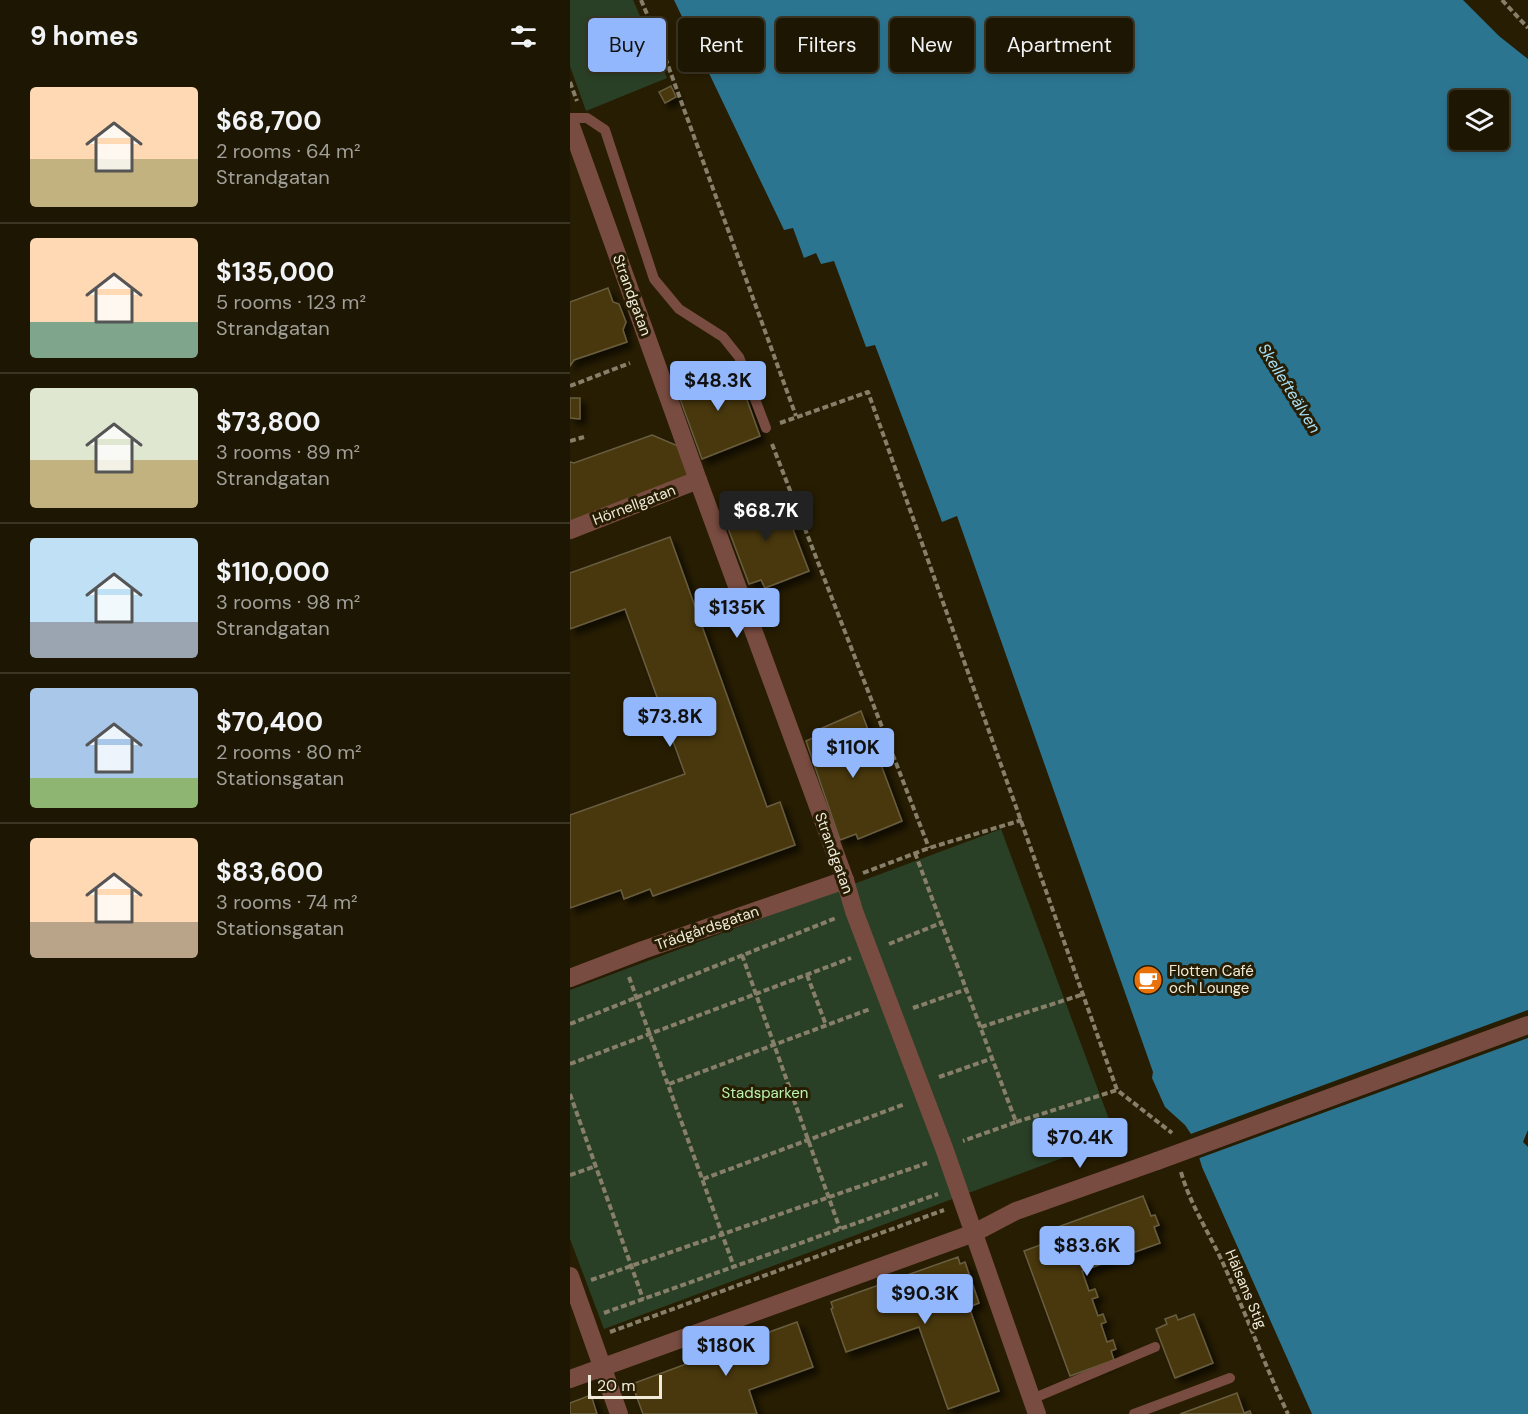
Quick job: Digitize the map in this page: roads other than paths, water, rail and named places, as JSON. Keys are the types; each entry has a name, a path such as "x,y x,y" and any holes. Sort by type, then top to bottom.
{"street":[{"name":"Strandgatan","path":"570,123 845,880 854,911 945,1152 1034,1407"},
{"name":"Hörnellgatan","path":"570,530 698,480"},
{"name":"Trädgårdsgatan","path":"570,978 654,946 845,880"},
{"path":"570,1379 974,1233 1016,1210 1528,1025"},
{"path":"572,1281 619,1414"}],"lane":[{"path":"570,117 587,118 605,129 654,279 680,309 723,337 739,357 766,428"},
{"path":"1034,1407 1155,1347"},
{"path":"1134,1414 1230,1378"}],"water":[{"name":"Skellefteälven","path":"674,0 1463,0 1499,36 1528,59 1528,1130 1523,1142 1528,1147 1528,1414 1312,1414 1202,1167 1193,1137 1185,1125 1165,1107 1152,1078 1153,1072 957,516 942,522 875,345 866,347 834,261 821,264 816,253 804,258 793,228 784,230 708,72 764,72 764,18 683,18"}],"place":[{"name":"Flotten Café och Lounge","path":"1148,980"}],"park label":[{"name":"Stadsparken","path":"765,1093"}]}
